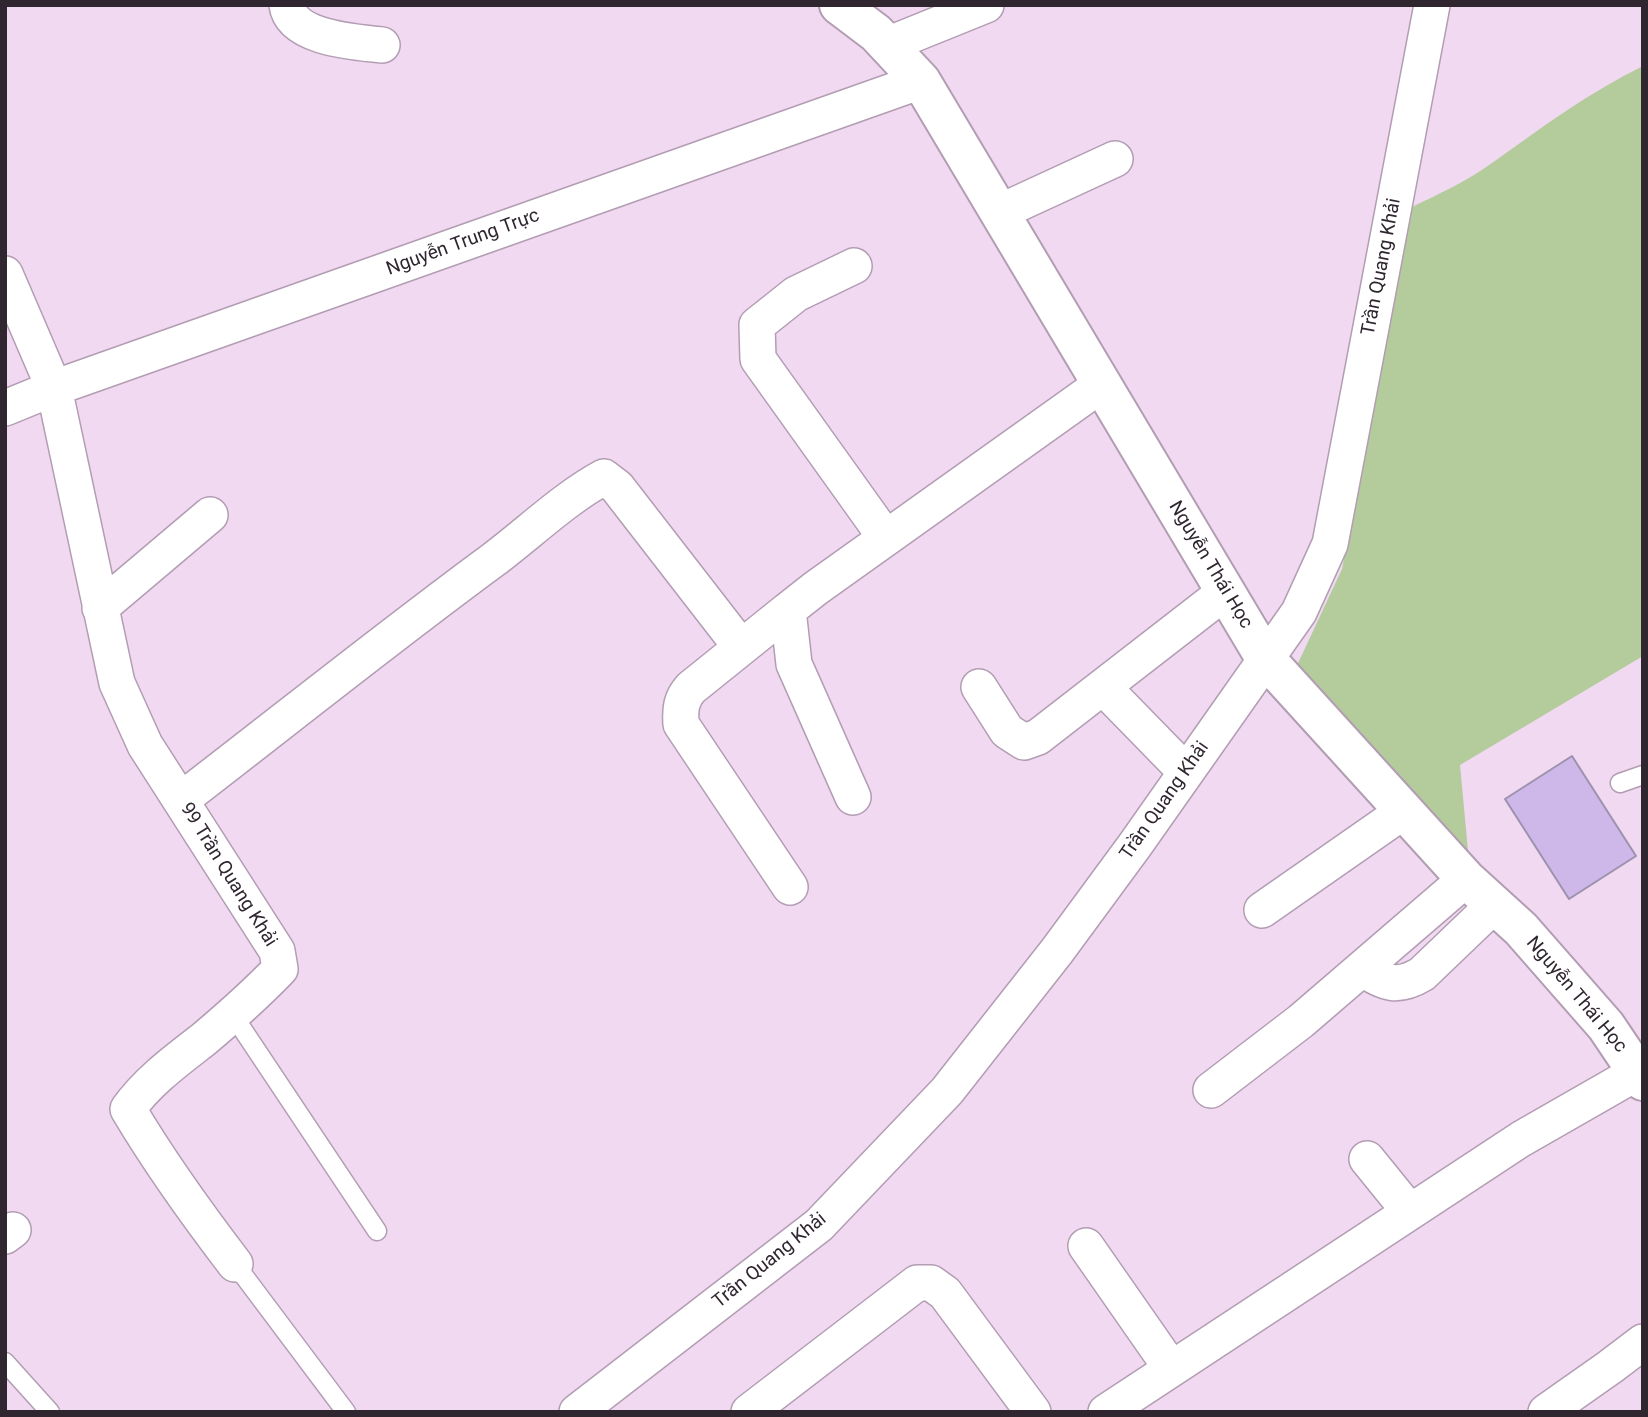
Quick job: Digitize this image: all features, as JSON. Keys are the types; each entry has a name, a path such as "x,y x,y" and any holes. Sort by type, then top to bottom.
{"street":[{"path":"287,5 288,11 308,32 382,46"},
{"name":"Nguyễn Thái Học","path":"839,5 887,45 921,80 1265,658 1466,879 1521,929 1598,1016 1640,1076"},
{"path":"887,45 986,5"},
{"name":"Trần Quang Khải","path":"577,1412 819,1225 947,1091 1057,951 1299,612 1330,544 1432,5"},
{"name":"Nguyễn Trung Trực","path":"5,408 54,388 921,80"},
{"path":"1000,212 1115,159"},
{"path":"854,266 796,294 757,326 758,359 886,538"},
{"name":"99 Trần Quang Khải","path":"5,274 54,388 117,683 145,746 277,951 280,969 233,1015 141,1091 128,1109 153,1152 235,1264"},
{"path":"790,887 681,724 683,697 816,588 1102,384"},
{"path":"181,800 533,531 582,489 604,477 617,487 741,647"},
{"path":"100,608 211,515"},
{"path":"979,687 1007,731 1024,742 1038,737 1226,592"},
{"path":"788,610 794,664 853,797"},
{"path":"1103,687 1186,772"},
{"path":"1262,909 1404,811"},
{"path":"1211,1090 1301,1021 1466,879"},
{"path":"1362,969 1395,984 1408,982 1422,974 1494,905"},
{"path":"1110,1411 1171,1368 1521,1139 1640,1076"},
{"path":"1367,1159 1410,1212"},
{"path":"1086,1247 1171,1368"},
{"path":"749,1412 917,1283 931,1283 945,1293 1033,1412"},
{"path":"1545,1412 1643,1342"}],"lane":[{"path":"1620,783 1643,775"},
{"path":"233,1015 377,1231"},
{"name":"99 Trần Quang Khải","path":"235,1264 346,1412"},
{"path":"5,1362 50,1412"}],"green space":[{"path":"1643,66 1643,656 1460,765 1468,851 1293,674 1342,569 1412,207 1473,176 1584,99"}],"building":[{"path":"1572,756 1636,856 1569,899 1505,799"}]}
